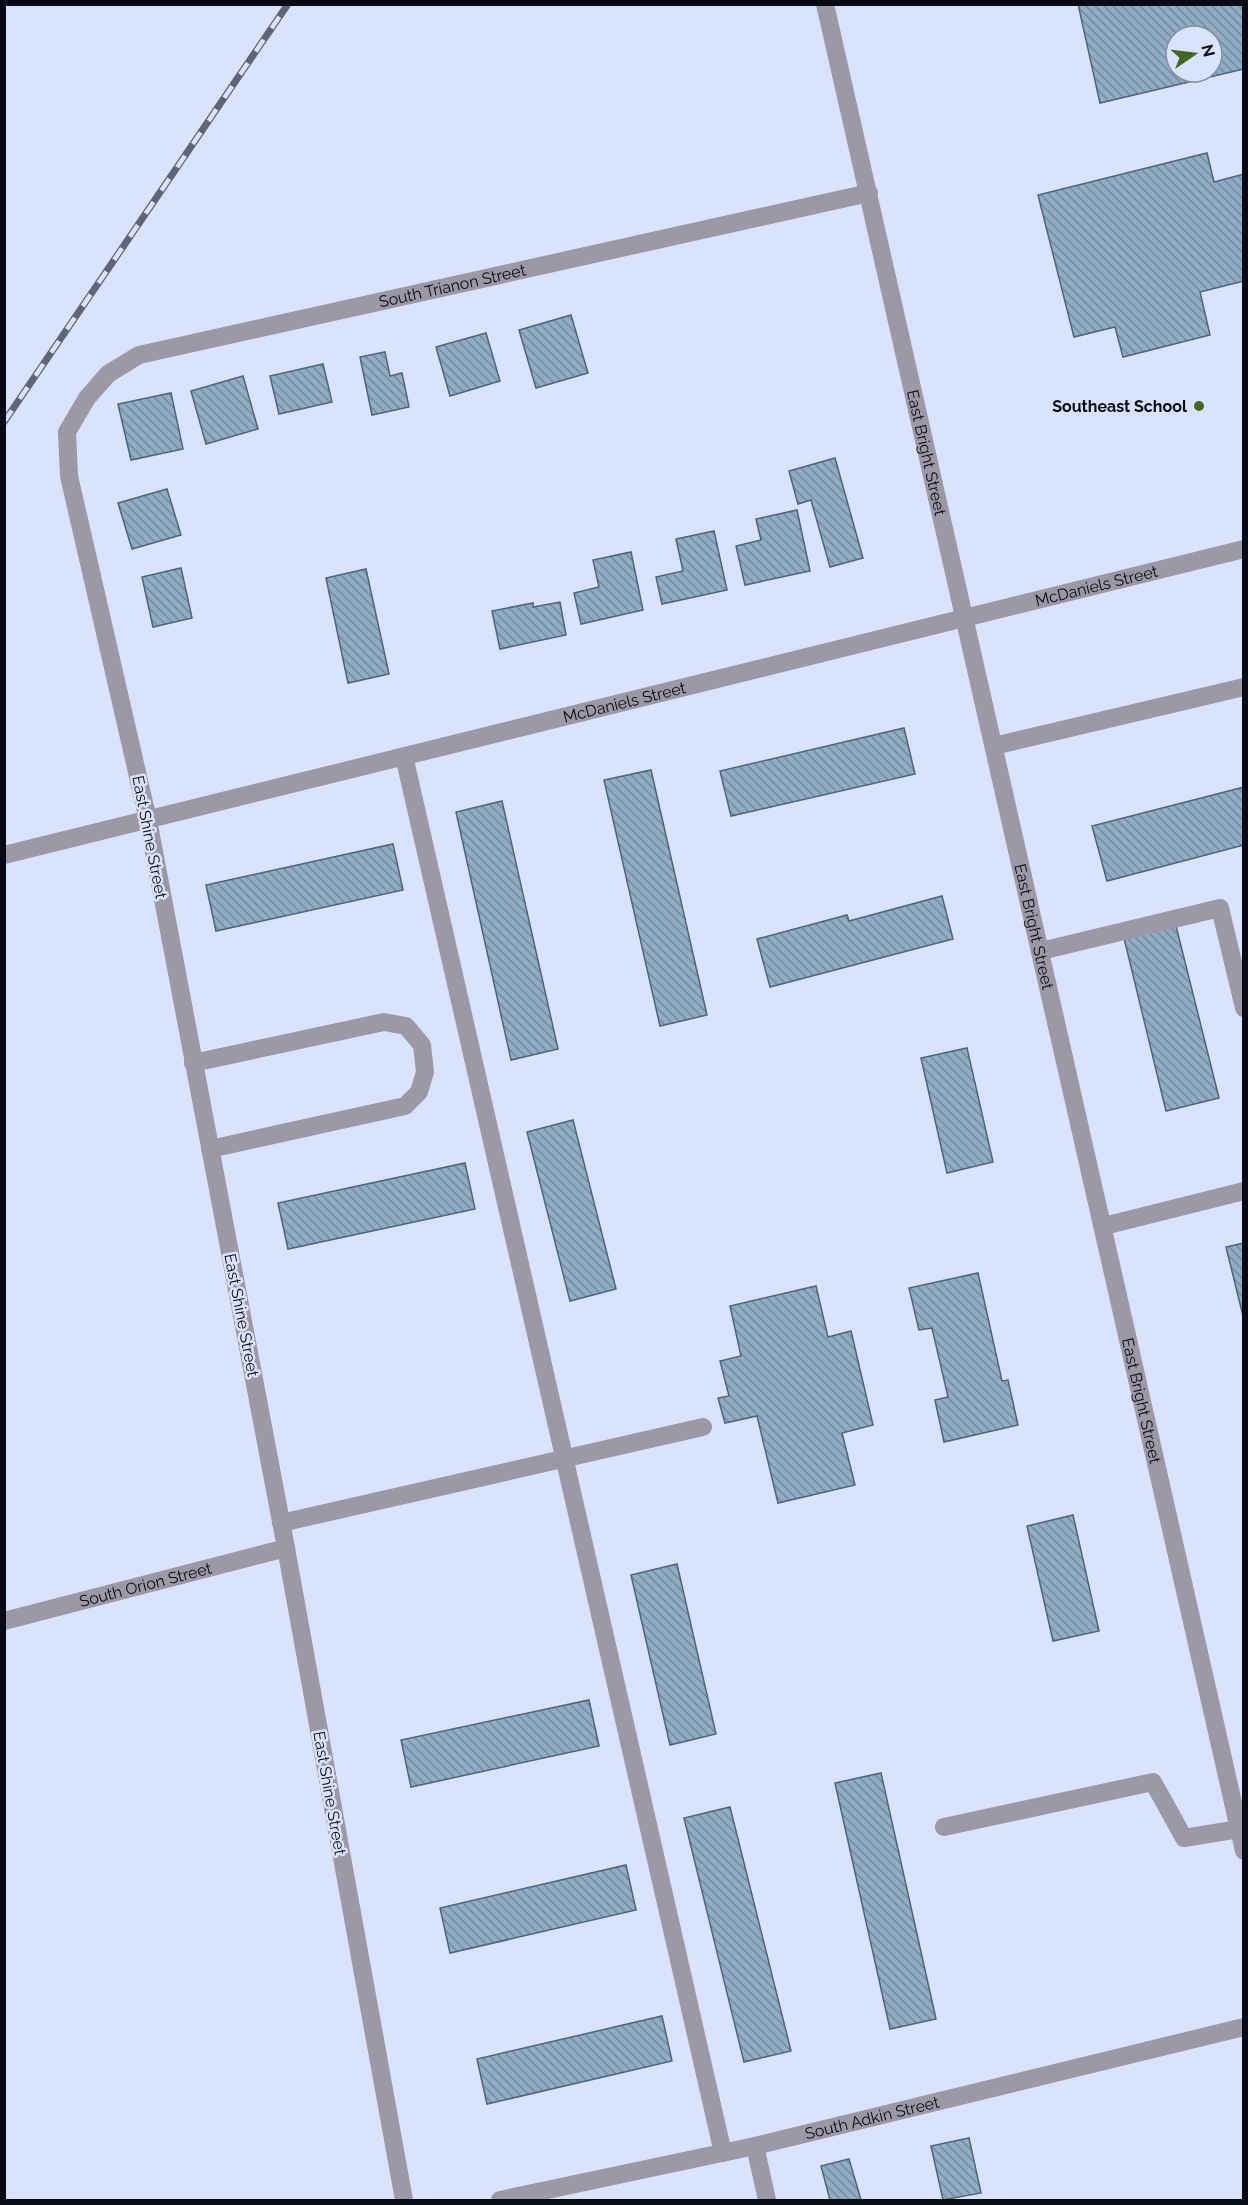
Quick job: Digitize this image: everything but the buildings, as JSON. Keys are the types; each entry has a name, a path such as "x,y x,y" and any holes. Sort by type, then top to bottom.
{"street":[{"name":"East Bright Street","path":"825,4 1244,1851"},
{"name":"South Trianon Street","path":"67,432 87,398 108,374 139,355 869,193"},
{"name":"East Shine Street","path":"67,432 69,476 148,820 282,1523 404,2200"},
{"name":"McDaniels Street","path":"4,855 1244,549"},
{"path":"994,747 1244,687"},
{"path":"404,756 723,2153"},
{"path":"1041,951 1220,908 1244,1008"},
{"path":"193,1063 384,1022 406,1026 422,1045 425,1072 419,1092 405,1106 210,1149"},
{"path":"1104,1226 1244,1191"},
{"path":"282,1523 703,1426"},
{"name":"South Orion Street","path":"4,1621 286,1548"},
{"path":"944,1827 1153,1782 1184,1838 1239,1829"},
{"name":"South Adkin Street","path":"500,2200 754,2146 1244,2027"},
{"path":"754,2146 766,2200"}],"railway":[{"path":"4,422 288,4"}],"place":[{"name":"Southeast School","path":"1199,406"}]}
